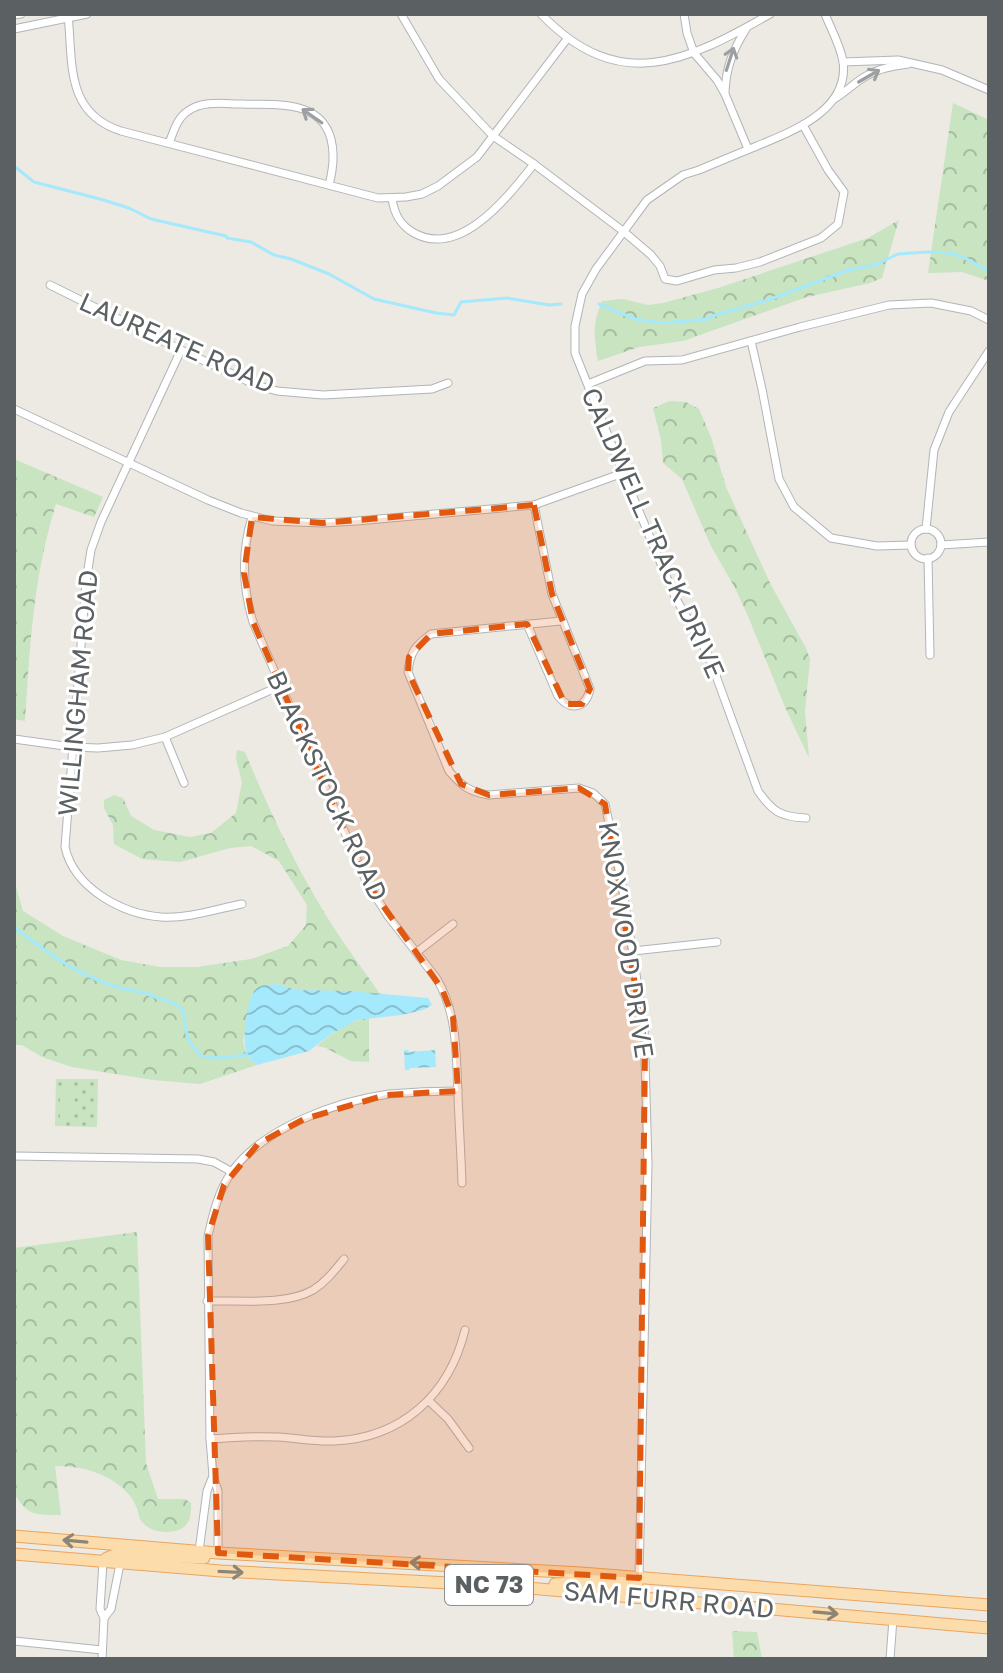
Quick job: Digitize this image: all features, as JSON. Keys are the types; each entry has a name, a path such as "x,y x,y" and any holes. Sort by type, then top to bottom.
{"main road":[{"name":"SAM FURR ROAD","path":"14,1536 218,1553 495,1567 989,1605"},
{"name":"SAM FURR ROAD","path":"14,1554 234,1572 506,1586 989,1628"},
{"path":"103,1562 117,1554 188,1558 284,1557"},
{"path":"506,1586 578,1583 626,1586 637,1583 639,1578"}],"street":[{"path":"14,15 21,14"},
{"path":"14,29 87,14"},
{"path":"401,14 439,79 493,136 623,231 651,255 665,279 677,281 714,270 760,262 821,238 838,224 844,192 803,125"},
{"path":"541,14 567,39 606,59 631,63 679,59 770,14"},
{"path":"684,14 694,53 725,94 748,149"},
{"path":"825,14 843,62 839,87 832,101"},
{"path":"68,16 73,75 80,98 96,120 108,127 378,198 422,194 477,157 567,39"},
{"path":"725,94 730,56 746,28"},
{"path":"843,62 898,60 932,67 989,90"},
{"name":"CALDWELL TRACK DRIVE","path":"806,818 789,818 770,808 758,791 708,654 675,597 575,353 575,326 582,294 596,269 647,200 683,175 803,125 865,76 877,70 910,63"},
{"path":"169,143 184,113 199,105 300,108 317,118 331,135 334,160 329,185"},
{"path":"392,198 399,221 411,231 430,238 451,238 498,208 534,164"},
{"name":"LAUREATE ROAD","path":"50,285 181,350 256,385 277,391 323,395 432,389 448,383"},
{"path":"588,384 645,361 682,360 889,305 931,303 971,311 989,320"},
{"path":"751,341 779,479 794,507 831,538 877,546 911,545"},
{"name":"WILLINGHAM ROAD","path":"181,350 91,550 65,847 72,869 80,879 106,898 130,910 161,917 195,914 242,904"},
{"path":"926,529 934,450 949,412 989,351"},
{"path":"14,409 208,500 252,517 272,521 322,523 534,505 623,473"},
{"path":"527,624 558,696 565,704 582,704 588,699 590,689 552,594 534,505"},
{"name":"BLACKSTOCK ROAD","path":"252,517 244,559 247,602 253,622 367,883 442,989 453,1017 462,1183"},
{"path":"926,529 935,532 941,545 937,554 928,558 918,557 911,545 917,532 926,529"},
{"path":"941,545 989,542"},
{"path":"928,558 930,655"},
{"name":"KNOXWOOD DRIVE","path":"561,621 431,634 418,644 409,657 408,672 449,771 474,793 489,795 579,788 593,793 605,804 622,885 644,1025 647,1113 646,1323 639,1578"},
{"path":"14,739 72,747 115,747 165,737 280,686"},
{"path":"165,737 184,783"},
{"path":"417,952 453,924"},
{"path":"633,951 717,942"},
{"path":"218,1553 218,1491 213,1476 210,1439 208,1236 214,1210 232,1172 258,1144 280,1130 323,1112 386,1095 458,1091"},
{"path":"14,1156 198,1159 214,1162 232,1172"},
{"path":"207,1301 294,1297 321,1284 344,1259"},
{"path":"210,1439 252,1436 333,1441 359,1438 395,1426 429,1401 448,1376 461,1348 465,1330"},
{"path":"429,1401 448,1419 469,1448"},
{"path":"199,1551 207,1491 213,1476"},
{"path":"102,1659 104,1618 100,1609 103,1562"},
{"path":"104,1618 111,1609 120,1564"},
{"path":"890,1659 893,1619"},
{"path":"14,1641 102,1650"}],"highlighted area":[{"path":"534,505 552,594 590,689 582,704 565,704 527,624 431,634 409,657 408,672 461,784 489,795 579,788 605,804 645,1045 639,1578 218,1553 208,1236 224,1185 258,1144 304,1119 386,1095 458,1091 453,1017 442,989 367,883 253,622 244,573 252,517 322,523"}],"green space":[{"path":"953,103 989,120 989,281 962,272 928,273"},
{"path":"899,220 882,278 807,297 683,341 639,347 598,361 595,330 602,301 623,299 648,305 718,288 868,238"},
{"path":"670,401 686,402 699,409 726,487 771,585 806,648 810,659 805,711 809,758 748,616 711,546 682,479 663,463 653,408"},
{"path":"14,459 103,497 94,517 56,504 37,585 25,721 14,719"},
{"path":"237,750 245,752 286,842 321,907 380,994 298,990 276,984 252,994 243,1041 246,1055 257,1065 200,1084 72,1067 42,1057 22,1045 14,1045 14,880 23,911 63,936 121,960 160,967 197,967 251,959 288,946 306,925 307,905 279,861 251,846 230,848 180,862 142,859 114,844 113,825 104,808 104,800 114,795 123,798 131,816 154,830 190,837 211,833 236,813 242,782"},
{"path":"369,1018 369,1062 351,1061 317,1046 348,1025"},
{"path":"56,1079 98,1079 97,1127 55,1126"},
{"path":"60,1087 75,1087 74,1118 60,1118"},
{"path":"137,1232 146,1463 158,1499 185,1499 191,1503 186,1525 169,1532 157,1531 140,1520 132,1498 114,1481 83,1469 55,1466 61,1515 33,1513 23,1506 14,1493 14,1248"},
{"path":"732,1631 757,1632 762,1659 734,1659"}],"water":[{"path":"276,984 298,990 428,998 432,1005 401,1015 357,1020 309,1051 257,1065 249,1057 245,1042 250,1000 257,988"},
{"path":"404,1050 435,1050 436,1067 405,1070"}],"waterway":[{"path":"14,166 34,182 129,208 151,219 251,242 274,255 329,274 374,299 454,315 461,302 507,298 561,304"},
{"path":"599,304 635,319 664,323 708,319 848,270 875,265 898,254 949,253 989,271"},
{"path":"14,927 44,950 94,979 149,993 183,1010 187,1035 201,1056 247,1055"}]}
